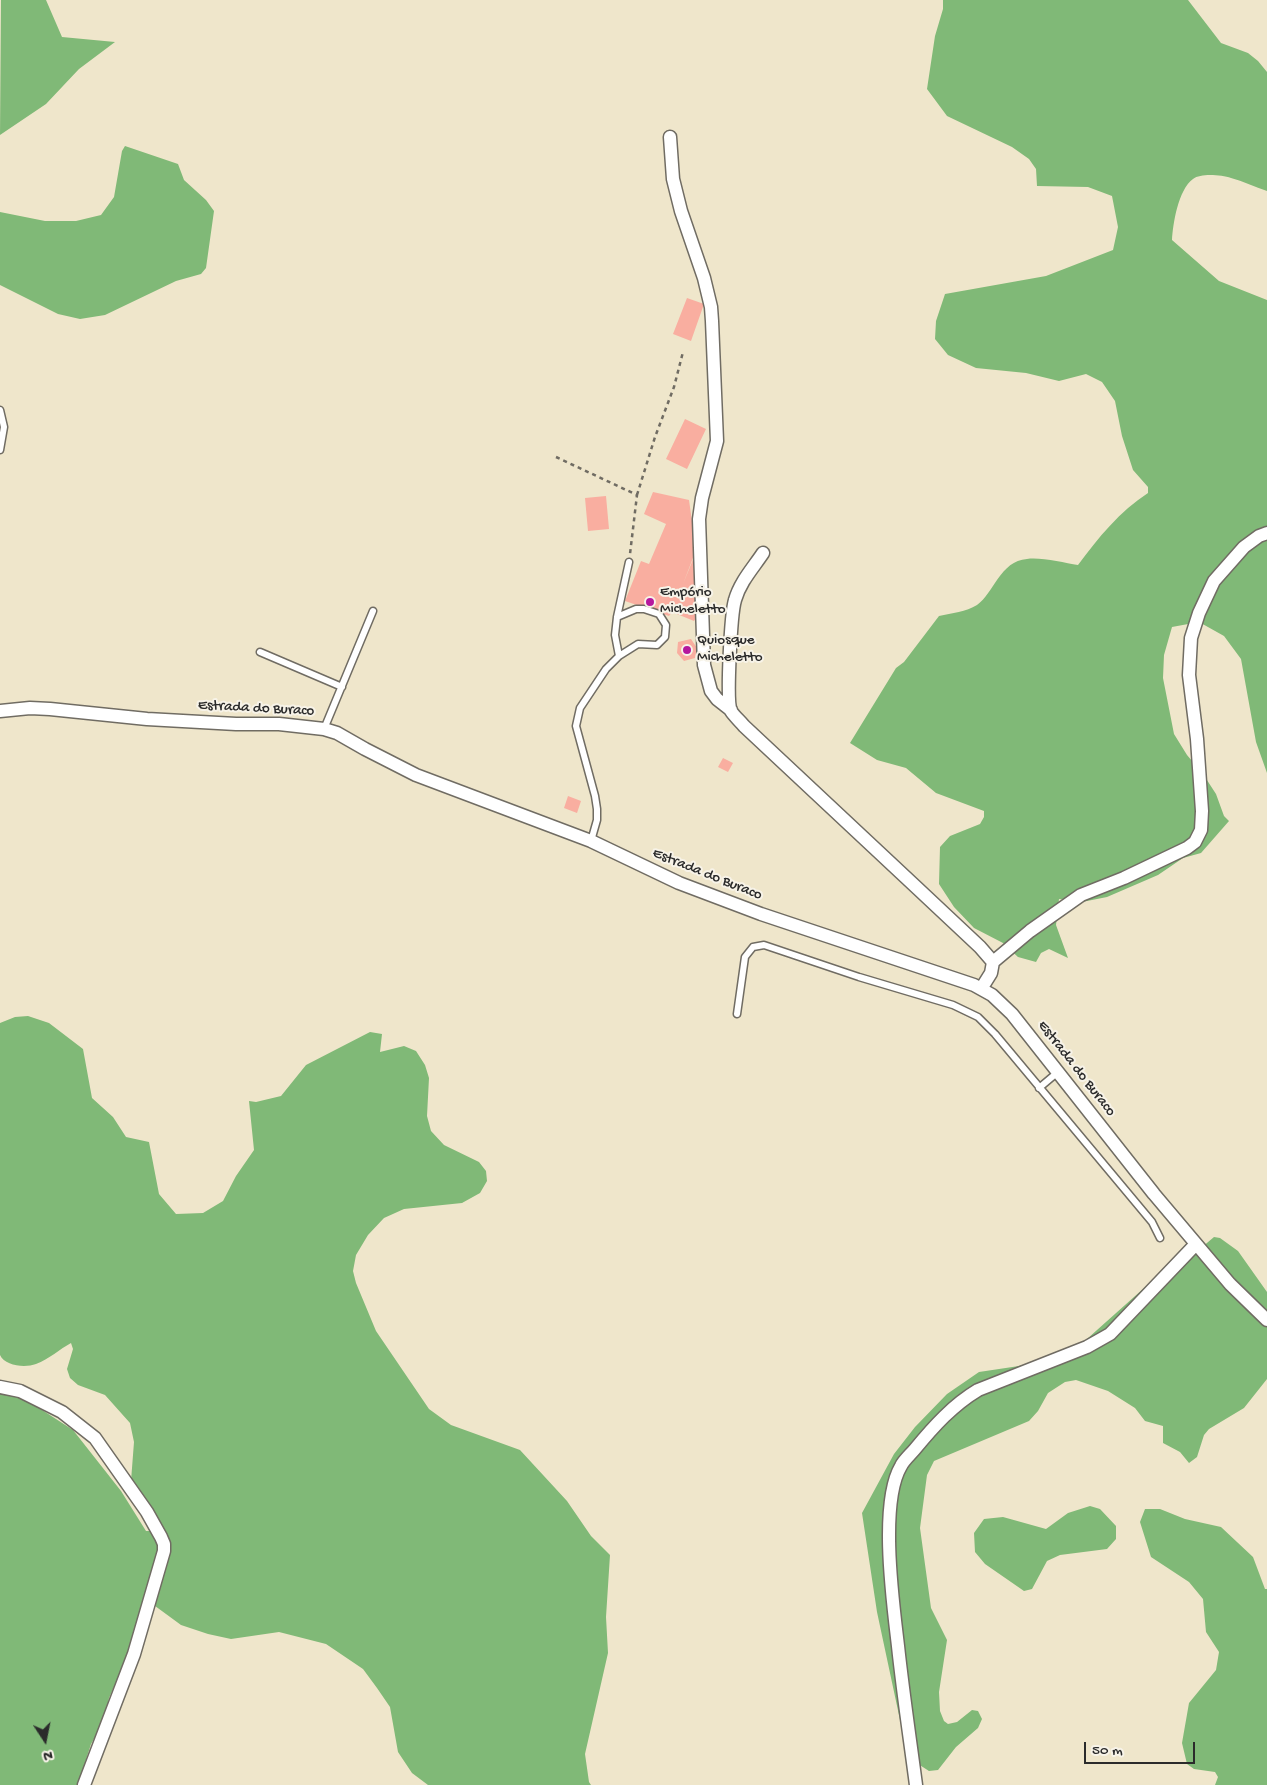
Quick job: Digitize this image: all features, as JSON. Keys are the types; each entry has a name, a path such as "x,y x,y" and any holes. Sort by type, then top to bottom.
{"street":[{"path":"670,137 674,178 681,210 695,248 711,307 717,442 702,498 699,519 703,649 707,678 711,690 716,699 731,710 744,726 980,947 993,962"},
{"path":"981,989 991,973 993,962 1030,931 1081,895 1145,868 1187,848 1195,842 1201,830 1202,811 1197,739 1189,675 1191,638 1199,612 1214,581 1244,547 1259,536 1267,533"},
{"path":"731,710 730,657 732,613 741,584 763,554"},
{"name":"Estrada do Buraco","path":"0,710 50,709 147,719 226,724 279,724 324,729 337,733 365,750 416,775 591,841 679,883 761,914 974,984 992,995 1012,1014 1154,1194 1230,1284 1267,1320"},
{"path":"916,1785 892,1584 889,1531 891,1494 900,1467 933,1427 971,1394 1002,1380 1087,1348 1110,1334 1196,1244"},
{"path":"0,1387 20,1391 62,1412 96,1438 147,1512 164,1544 164,1551 134,1654 84,1785"}],"lane":[{"path":"0,410 4,427 0,450"},
{"path":"619,656 615,635 629,562"},
{"path":"591,841 597,820 596,802 576,726 580,708 606,669 619,656 638,644 657,645 665,637 666,625 659,614 644,609 636,609 617,617"},
{"path":"324,729 373,611"},
{"path":"260,652 342,686"},
{"path":"737,1014 745,957 753,947 764,946 953,1005 978,1017 995,1034 1152,1222 1160,1238"},
{"path":"1039,1088 1058,1072"}],"path":[{"path":"629,562 637,495 655,437 674,387 683,352"},
{"path":"556,457 637,495"}],"green space":[{"path":"1,0 46,0 62,37 115,42 79,69 46,104 0,135"},
{"path":"943,0 1188,0 1221,43 1248,53 1267,72 1267,191 1227,177 1211,175 1193,179 1180,199 1172,240 1219,281 1267,300 1267,773 1256,742 1241,659 1224,636 1199,622 1172,627 1164,655 1163,678 1174,734 1216,794 1224,816 1229,821 1201,853 1183,858 1158,875 1107,897 1082,902 1059,899 1056,925 1068,958 1049,949 1041,953 1036,962 1018,957 1003,943 974,928 954,907 939,884 940,847 950,836 980,824 984,817 984,811 936,793 906,768 877,760 850,743 896,668 904,662 939,616 964,611 977,605 983,600 1004,571 1018,561 1039,559 1078,565 1110,526 1128,508 1148,493 1148,487 1133,470 1122,436 1115,401 1102,382 1086,374 1059,381 1026,373 976,368 948,355 935,339 936,321 945,294 1046,276 1113,250 1118,227 1112,196 1088,187 1037,186 1036,169 1029,159 1012,147 947,116 927,89 935,36 943,9"},
{"path":"125,146 178,164 184,180 206,200 214,211 206,268 201,274 176,281 105,315 80,319 58,314 0,285 0,212 45,221 76,221 101,215 114,197 122,151"},
{"path":"28,1016 49,1023 83,1049 92,1098 113,1117 126,1137 149,1142 159,1194 176,1214 203,1213 223,1201 236,1176 254,1150 249,1101 256,1102 281,1096 306,1065 370,1032 382,1034 380,1052 404,1046 416,1051 425,1065 429,1078 427,1116 431,1131 444,1145 479,1162 486,1171 487,1181 480,1193 462,1203 404,1209 384,1218 368,1235 356,1255 353,1271 376,1331 429,1409 451,1425 520,1450 567,1501 591,1536 610,1555 606,1617 608,1653 585,1754 591,1785 428,1785 412,1773 398,1752 390,1707 377,1688 363,1669 326,1644 279,1632 231,1639 208,1634 181,1625 151,1603 109,1698 104,1722 91,1744 80,1785 0,1785 0,1390 22,1397 73,1430 121,1491 146,1531 150,1531 131,1481 134,1442 130,1423 105,1395 78,1385 70,1378 67,1369 73,1349 71,1343 32,1365 21,1366 11,1364 6,1362 0,1355 0,1023 15,1017"},
{"path":"1214,1237 1220,1238 1238,1251 1267,1292 1267,1379 1244,1408 1209,1429 1204,1435 1197,1457 1189,1463 1180,1452 1163,1443 1163,1426 1145,1421 1135,1408 1108,1391 1076,1380 1065,1382 1048,1393 1038,1411 1029,1421 934,1461 927,1475 920,1528 931,1608 947,1640 939,1692 940,1711 944,1721 948,1724 957,1722 972,1710 978,1711 982,1719 978,1728 956,1747 938,1770 929,1771 915,1762 903,1734 877,1612 862,1513 894,1454 915,1427 947,1394 979,1372 1019,1366 1061,1355 1078,1347 1153,1280 1188,1259"},
{"path":"1090,1506 1100,1509 1116,1526 1116,1539 1107,1549 1060,1555 1047,1561 1032,1589 1024,1591 985,1564 975,1552 974,1533 984,1519 1003,1517 1046,1529 1068,1513"},
{"path":"1145,1509 1160,1509 1185,1519 1221,1527 1253,1557 1265,1589 1267,1589 1267,1785 1215,1785 1218,1777 1215,1772 1194,1769 1187,1764 1182,1743 1189,1703 1216,1670 1219,1652 1206,1632 1203,1599 1189,1582 1151,1557 1140,1522"}],"building":[{"path":"687,298 704,304 691,341 673,334"},
{"path":"685,419 706,429 687,469 666,459"},
{"path":"653,492 689,500 696,550 683,584 696,552 700,612 694,621 672,612 669,616 625,601 641,561 649,564 666,524 644,514"},
{"path":"606,496 609,529 588,531 585,498"},
{"name":"Quiosque Micheletto","path":"691,639 697,648 695,658 684,661 677,653 678,642"},
{"path":"723,758 733,763 728,772 718,767"},
{"path":"568,796 581,801 577,813 564,808"}],"place":[{"name":"Empório Micheletto","path":"650,602"},
{"name":"Quiosque Micheletto","path":"687,650"}]}
